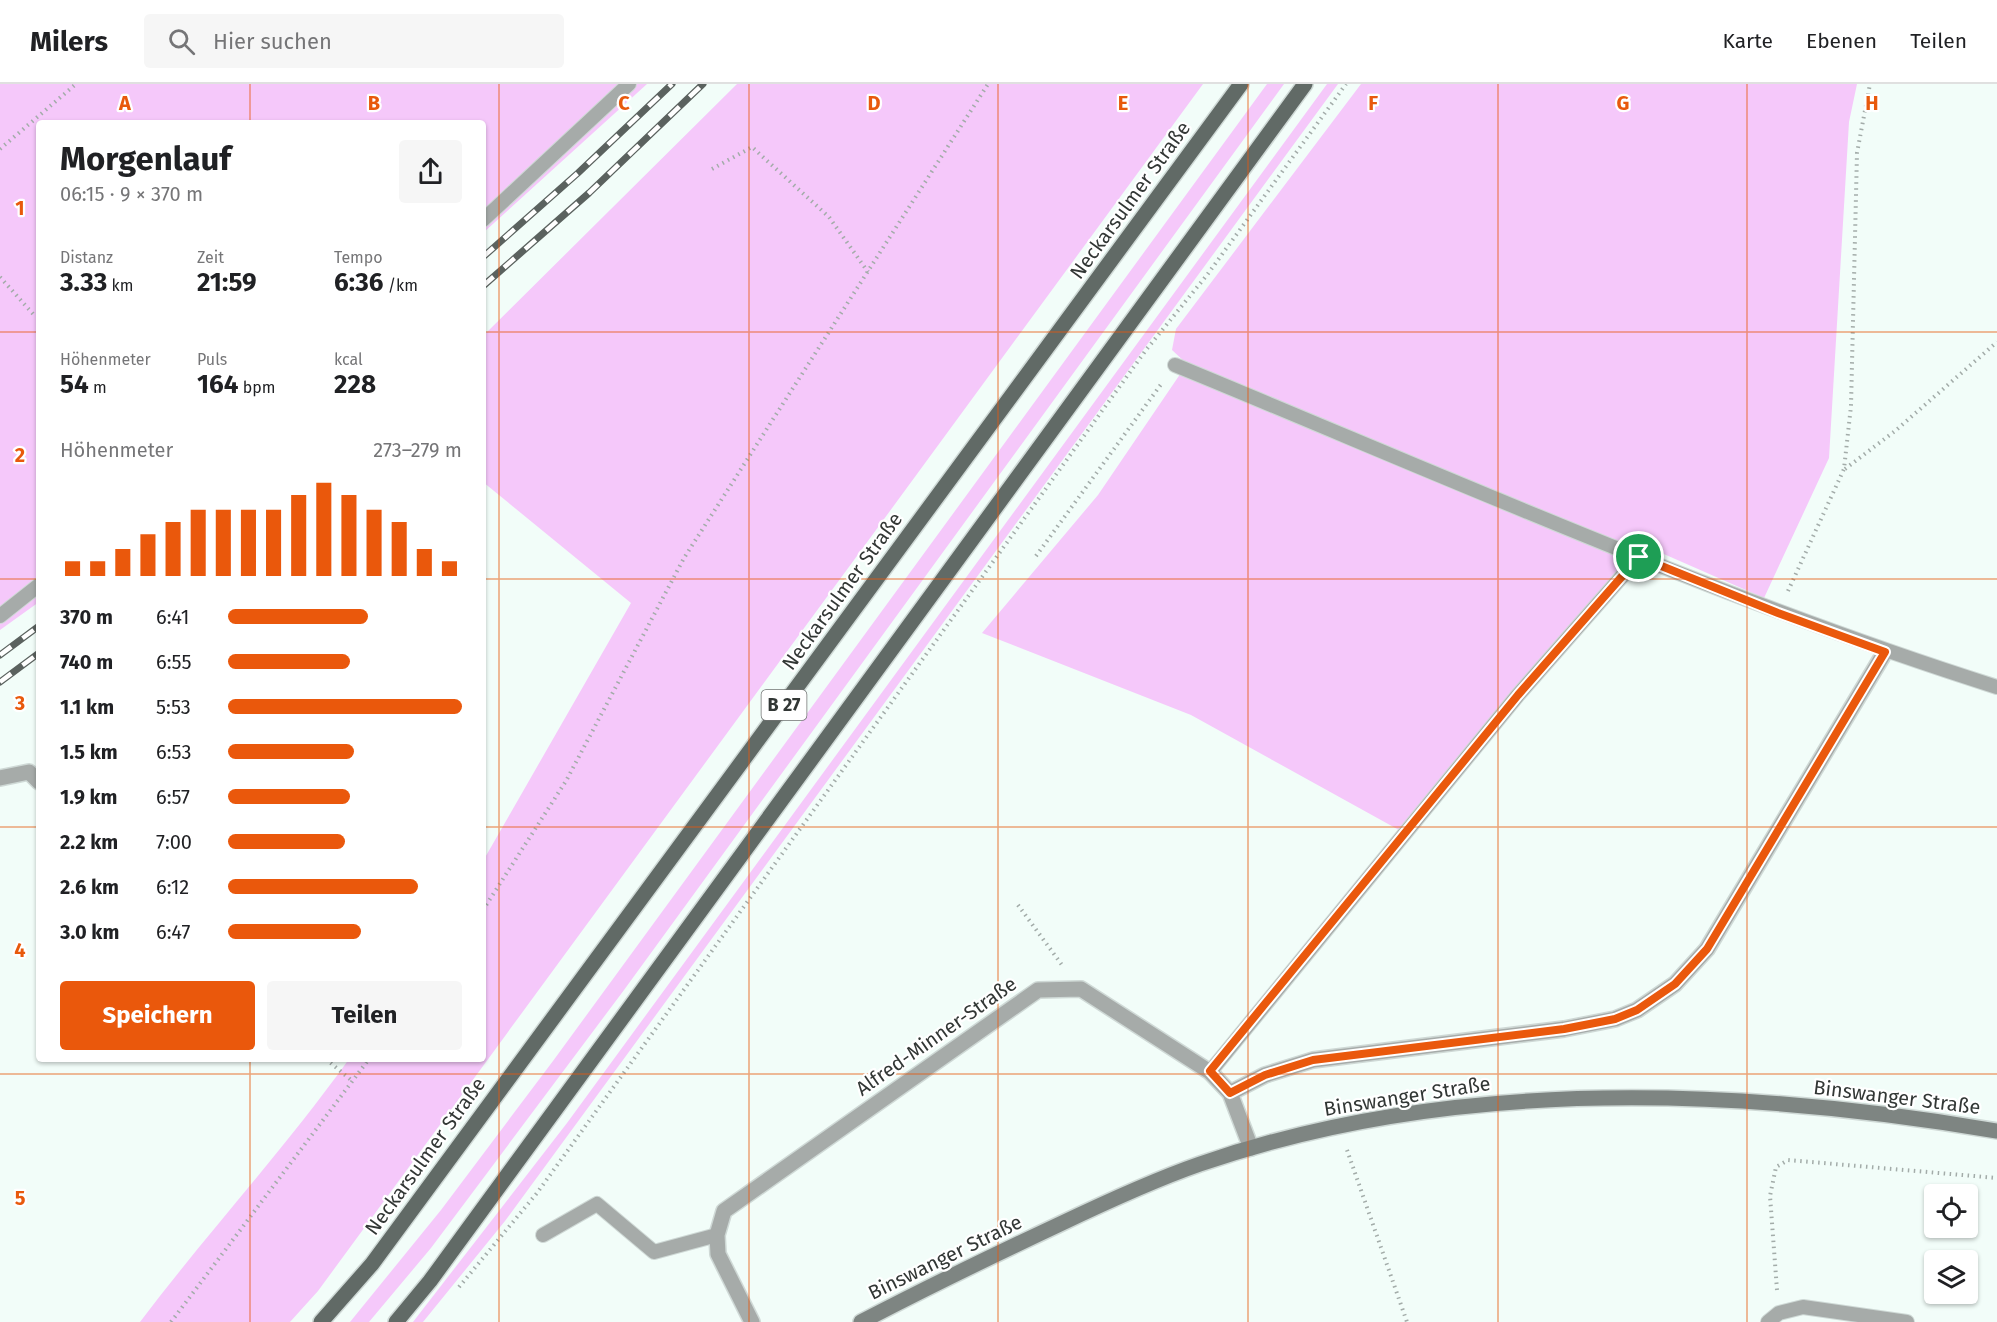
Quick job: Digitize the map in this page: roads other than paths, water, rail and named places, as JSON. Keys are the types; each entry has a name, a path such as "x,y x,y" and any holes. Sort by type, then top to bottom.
{"main road":[{"name":"Neckarsulmer Straße","path":"321,1322 372,1264 1241,84"},
{"name":"B 27","path":"396,1322 430,1281 1305,84"},
{"name":"Binswanger Straße","path":"861,1322 1111,1200 1198,1165 1251,1148 1339,1126 1430,1110 1519,1100 1646,1099 1784,1104 1918,1118 1997,1131"}],"street":[{"path":"1230,1093 1265,1075 1313,1060 1564,1029 1615,1019 1637,1010 1675,984 1707,949 1885,652"},
{"path":"0,778 28,772 36,779"},
{"name":"Alfred-Minner-Straße","path":"717,1235 724,1211 1038,990 1081,989 1210,1071"},
{"path":"1210,1071 1230,1093 1251,1148"},
{"path":"717,1235 718,1254 752,1322"}],"lane":[{"path":"486,217 628,84"},
{"path":"1175,365 1778,613 1885,652 1997,687"},
{"path":"1210,1071 1518,695 1639,557"},
{"path":"0,616 36,587"},
{"path":"543,1234 597,1204 654,1252 717,1235"},
{"path":"1768,1322 1779,1313 1803,1307 1907,1322"}],"railway":[{"path":"486,254 578,173 672,84"},
{"path":"486,283 589,193 703,84"},
{"path":"0,655 36,628"},
{"path":"0,682 36,655"}]}
